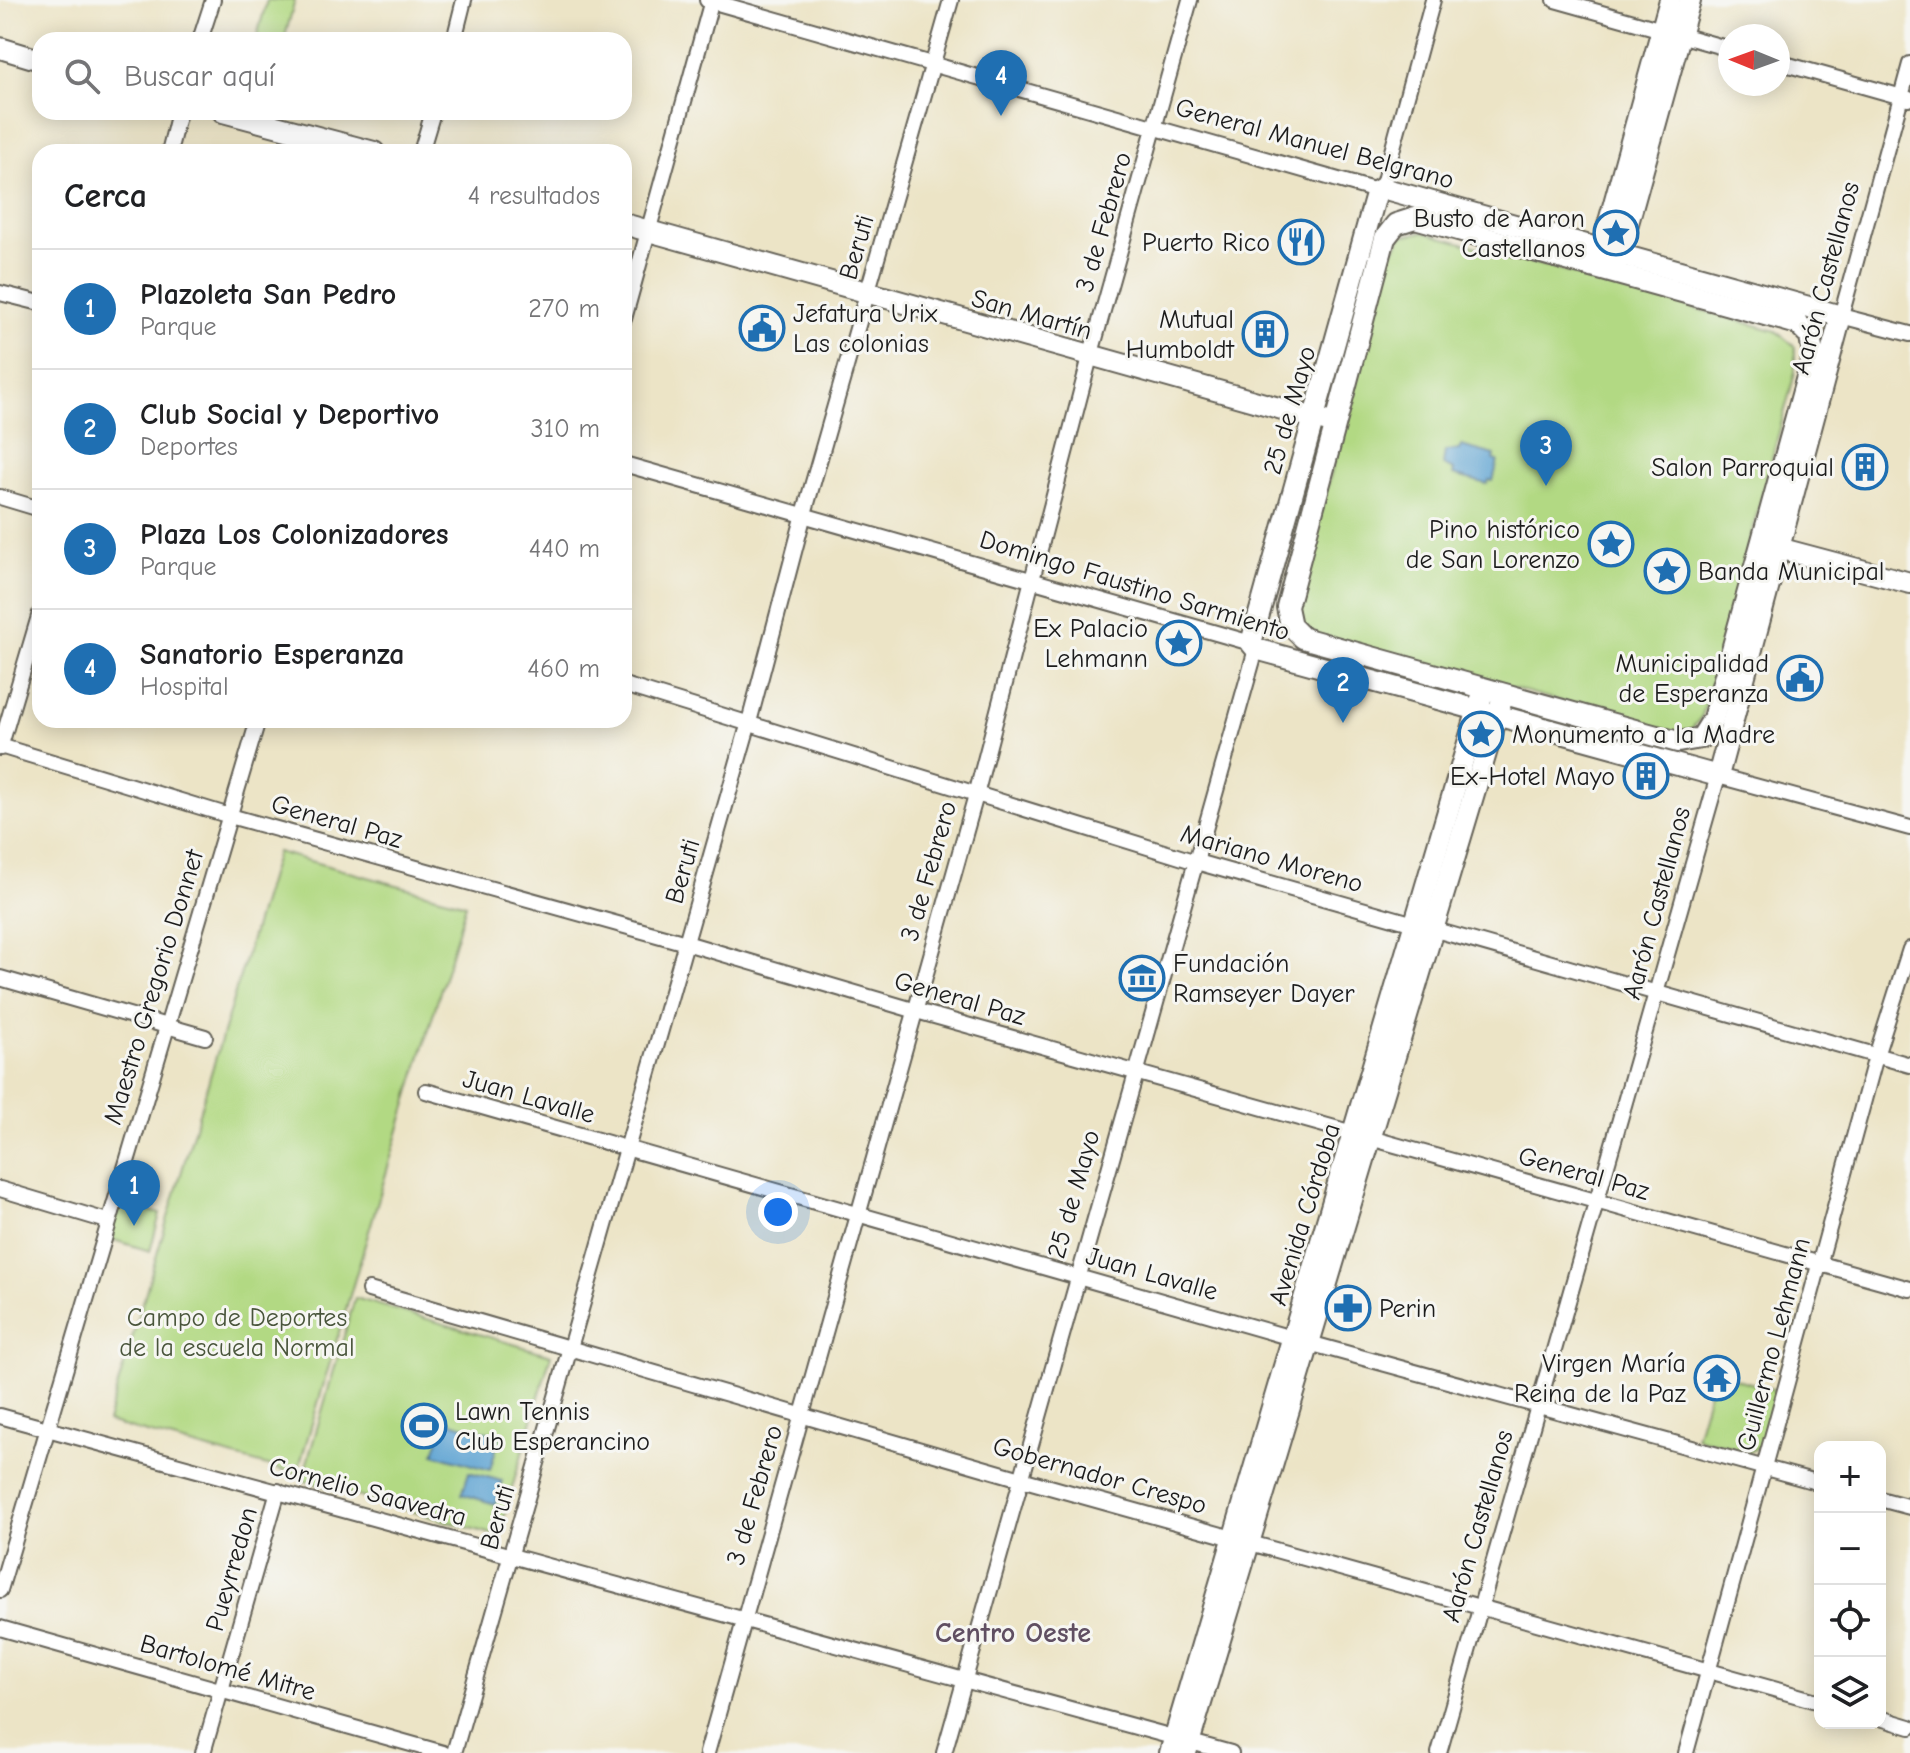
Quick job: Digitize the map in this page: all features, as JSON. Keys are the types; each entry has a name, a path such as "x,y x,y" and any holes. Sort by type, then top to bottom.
{"main road":[{"path":"1608,260 1670,32 1670,0"},
{"path":"1670,32 1690,0"},
{"path":"0,48 32,58"},
{"path":"253,120 344,144"},
{"name":"General Manuel Belgrano","path":"1380,190 1608,260 1798,324 1810,336 1813,355"},
{"name":"25 de Mayo","path":"1254,646 1314,418 1380,190"},
{"name":"General Manuel Belgrano","path":"1406,220 1415,218 1608,260 1841,316"},
{"name":"25 de Mayo","path":"1287,607 1385,238 1396,224 1406,220"},
{"name":"San Martín","path":"632,227 1335,424"},
{"name":"Aarón Castellanos","path":"1678,742 1701,738 1713,719 1771,546 1841,316"},
{"name":"Aarón Castellanos","path":"1718,776 1813,355"},
{"path":"1771,546 1910,583"},
{"name":"Domingo Faustino Sarmiento","path":"1287,607 1291,626 1303,638 1678,742"},
{"name":"Domingo Faustino Sarmiento","path":"1254,646 1718,776"},
{"name":"Avenida Córdoba","path":"1180,1746 1494,691"}],"street":[{"path":"203,32 213,0"},
{"path":"456,32 464,0"},
{"path":"632,291 710,0"},
{"name":"General Manuel Belgrano","path":"710,0 1380,190"},
{"name":"Beruti","path":"454,1753 748,726 804,514 951,0"},
{"name":"3 de Febrero","path":"707,1753 913,1010 976,795 1090,357 1190,0"},
{"name":"25 de Mayo","path":"1380,190 1433,0"},
{"path":"1555,0 1718,46"},
{"name":"Aarón Castellanos","path":"1841,316 1906,98 1910,64"},
{"path":"1790,65 1906,98"},
{"path":"171,144 177,120"},
{"path":"423,144 431,120"},
{"path":"0,293 32,301"},
{"name":"General Manuel Belgrano","path":"1841,316 1910,334"},
{"name":"Domingo Faustino Sarmiento","path":"632,466 1254,646"},
{"path":"0,497 32,507"},
{"path":"0,747 32,640"},
{"name":"25 de Mayo","path":"944,1753 1254,646"},
{"name":"Mariano Moreno","path":"632,688 1193,861 1910,1065"},
{"name":"Maestro Gregorio Donnet","path":"0,1590 256,728"},
{"name":"General Paz","path":"0,747 230,816 686,943 913,1010 1910,1289"},
{"name":"Aarón Castellanos","path":"1439,1753 1718,776"},
{"name":"Domingo Faustino Sarmiento","path":"1718,776 1910,828"},
{"name":"Guillermo Lehmann","path":"1686,1753 1876,1056 1910,949"},
{"path":"0,978 205,1037"},
{"name":"Juan Lavalle","path":"426,1091 1302,1341 1814,1481"},
{"path":"0,1189 107,1221"},
{"name":"Gobernador Crespo","path":"369,1290 1021,1479 1814,1700"},
{"name":"Cornelio Saavedra","path":"0,1416 964,1681 1180,1746 1231,1753"},
{"name":"Pueyrredon","path":"203,1753 278,1491"},
{"path":"1886,1501 1910,1507"},
{"name":"Bartolomé Mitre","path":"0,1628 443,1753"},
{"path":"1886,1720 1910,1727"}],"green space":[{"path":"267,0 295,0 286,32 258,32"},
{"path":"1423,232 1776,331 1795,347 1795,373 1702,716 1689,732 1679,733 1309,633 1301,624 1297,599 1390,256 1402,236"},
{"name":"Campo de Deportes de la escuela Normal","path":"277,852 466,904 297,1474 107,1422"},
{"path":"118,1201 160,1214 150,1251 107,1238"},
{"name":"Lawn Tennis Club Esperancino","path":"355,1298 551,1355 498,1536 302,1480"},
{"path":"1722,1375 1779,1391 1763,1445 1749,1452 1696,1437 1713,1378"}],"water":[{"path":"1461,446 1495,455 1494,460 1498,461 1493,481 1489,480 1487,484 1453,475 1454,470 1443,465 1445,451 1459,450"},
{"path":"444,1420 500,1436 490,1470 434,1454"},
{"path":"469,1472 502,1481 495,1504 462,1494"}],"place":[{"name":"Sanatorio Esperanza","path":"1001,116"},
{"name":"Busto de Aaron Castellanos","path":"1616,233"},
{"name":"Puerto Rico","path":"1301,242"},
{"name":"Jefatura Urix Las colonias","path":"762,328"},
{"name":"Mutual Humboldt","path":"1265,334"},
{"name":"Salon Parroquial","path":"1865,467"},
{"name":"Plaza Los Colonizadores","path":"1546,486"},
{"name":"Pino histórico de San Lorenzo","path":"1611,544"},
{"name":"Banda Municipal","path":"1667,571"},
{"name":"Ex Palacio Lehmann","path":"1179,643"},
{"name":"Municipalidad de Esperanza","path":"1800,678"},
{"name":"Club Social y Deportivo","path":"1343,723"},
{"name":"Monumento a la Madre","path":"1481,734"},
{"name":"Ex-Hotel Mayo","path":"1646,776"},
{"name":"Fundación Ramseyer Dayer","path":"1142,978"},
{"name":"Plazoleta San Pedro","path":"134,1226"},
{"name":"Perin","path":"1348,1308"},
{"name":"Virgen María Reina de la Paz","path":"1717,1378"},
{"name":"Lawn Tennis Club Esperancino","path":"424,1426"}],"district":[{"name":"Centro Oeste","path":"1013,1632"}]}
